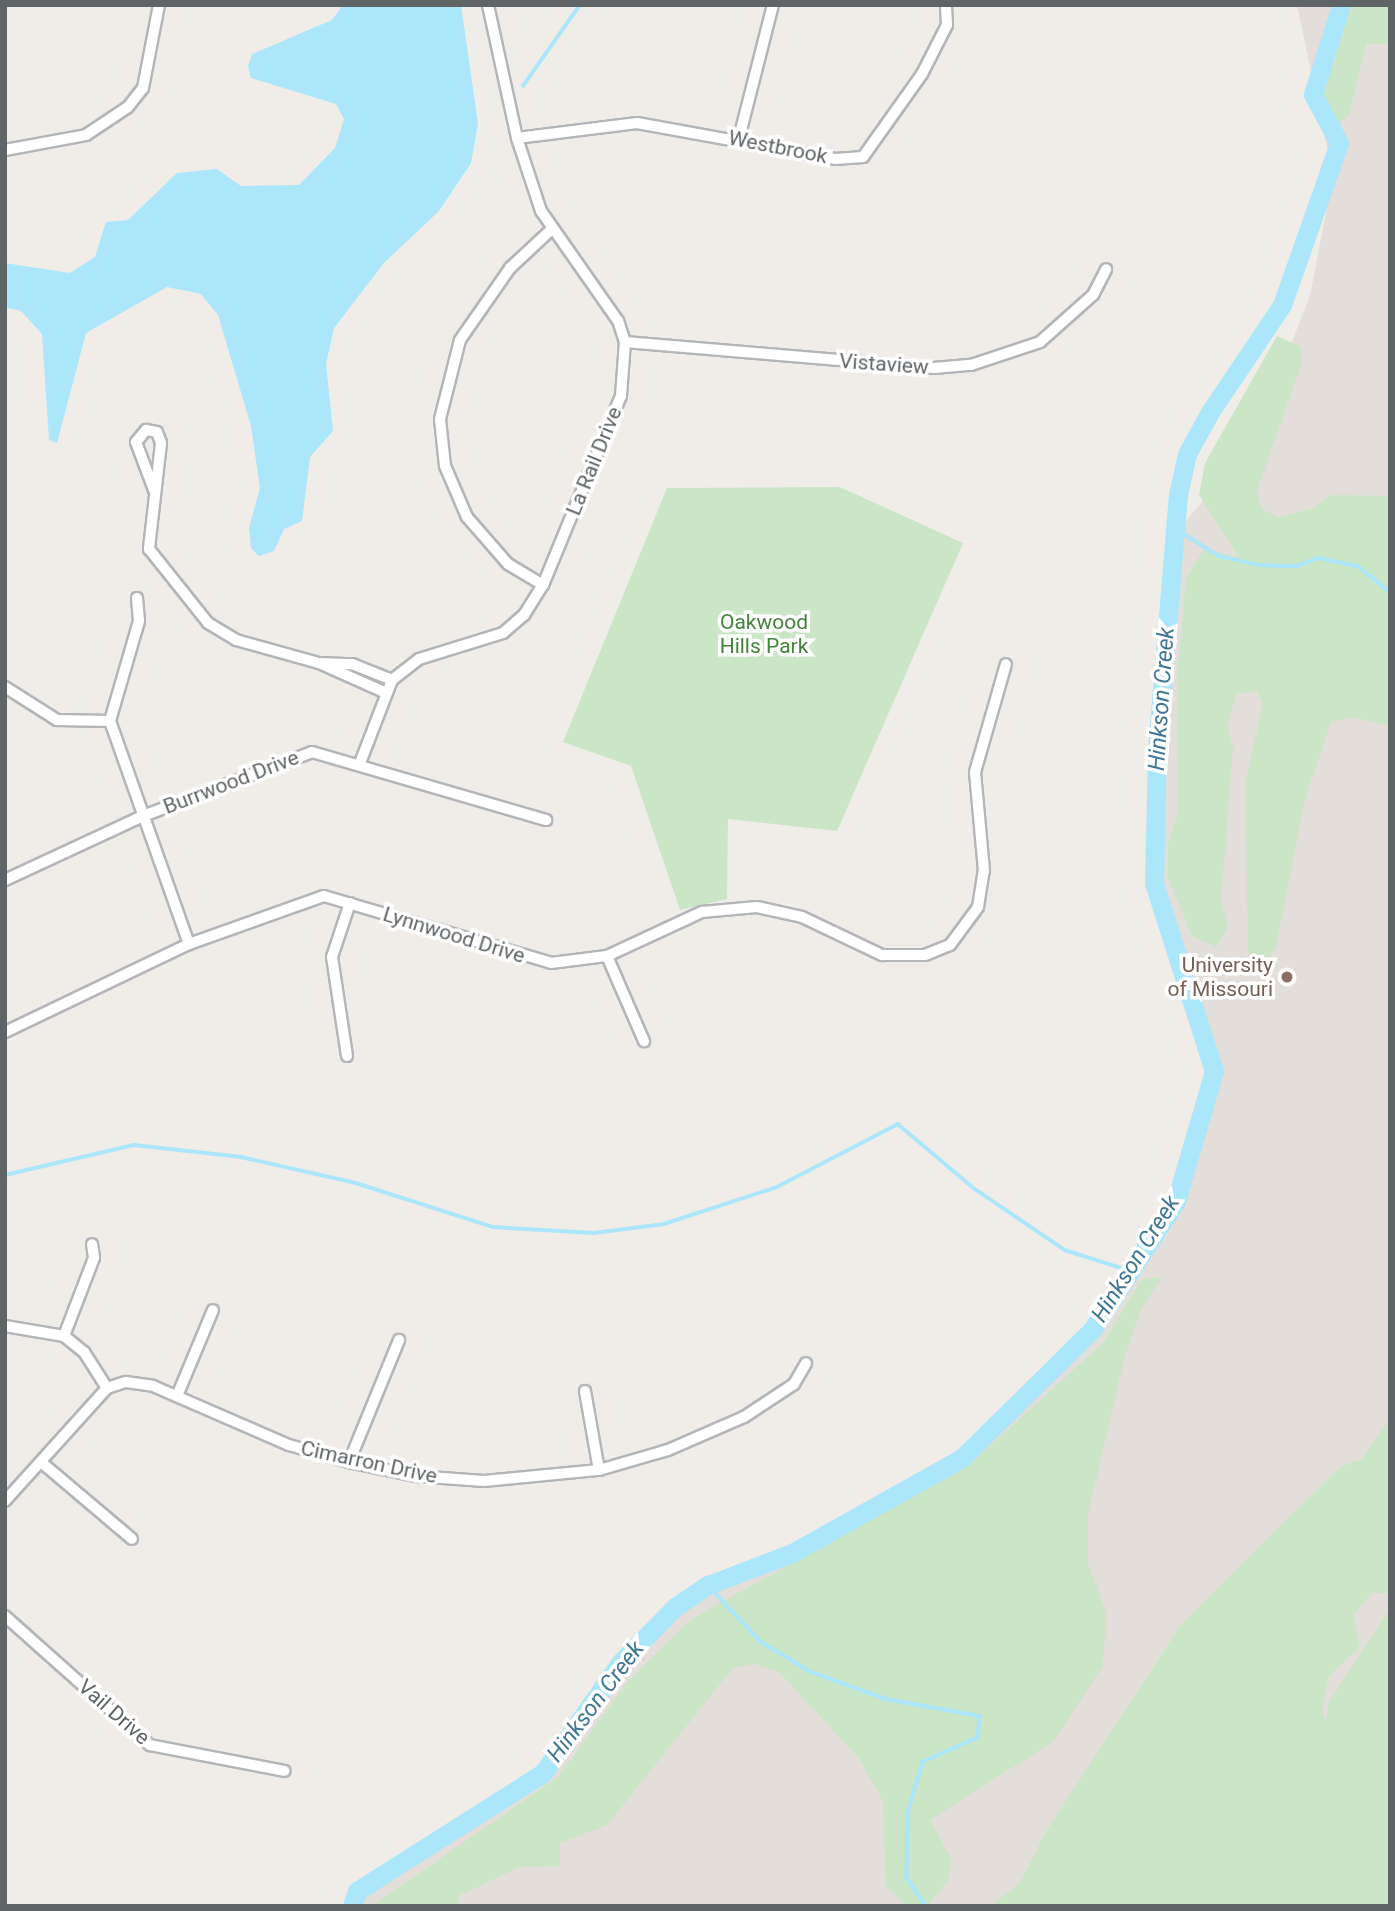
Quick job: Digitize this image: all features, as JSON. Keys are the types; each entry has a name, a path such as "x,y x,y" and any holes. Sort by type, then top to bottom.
{"street":[{"path":"5,150 86,135 128,107 143,88 159,5"},
{"name":"La Rail Drive","path":"360,764 384,692 392,680 419,659 503,633 543,585 617,407 625,342 609,300 552,229 517,138 488,5"},
{"path":"739,138 773,5"},
{"name":"Westbrook","path":"517,138 638,123 739,138 835,159 863,157 922,74 947,26 946,6"},
{"path":"543,585 508,565 467,517 445,466 440,419 460,340 510,268 552,229"},
{"name":"Vistaview","path":"625,342 934,368 971,365 1040,342 1093,295 1106,269"},
{"path":"154,491 136,442 146,430 157,432 162,443 149,549 200,614 236,640 319,663 384,692"},
{"path":"137,598 139,621 110,721 188,944"},
{"path":"319,663 352,664 392,680"},
{"name":"Lynnwood Drive","path":"5,1032 188,944 301,900 324,896 531,959 607,956 702,912 757,907 802,917 882,956 904,960 950,945 978,907 982,890 975,772 1006,664"},
{"path":"5,687 57,720 110,721"},
{"name":"Burrwood Drive","path":"5,880 143,816 312,752 546,820"},
{"path":"347,1056 332,957 350,903"},
{"path":"607,956 643,1041"},
{"path":"64,1336 94,1258 92,1244"},
{"path":"177,1396 213,1310"},
{"path":"5,1326 64,1336 84,1352 107,1388 5,1501"},
{"path":"348,1462 399,1340"},
{"name":"Cimarron Drive","path":"107,1388 127,1382 177,1396 289,1445 348,1462 415,1476 484,1481 599,1470 744,1418 794,1384 806,1363"},
{"path":"585,1391 599,1470"},
{"path":"41,1462 132,1539"},
{"name":"Vail Drive","path":"5,1616 150,1745 285,1771"}],"shaded area":[{"name":"University of Missouri","path":"1297,5 1376,5 1390,29 1390,1906 352,1906 357,1891 543,1773 620,1663 675,1607 708,1585 792,1553 962,1458 1092,1330 1176,1201 1214,1071 1154,883 1157,749 1178,530 1251,445 1310,296 1333,176"}],"green space":[{"path":"1353,5 1390,5 1390,44 1366,44 1349,115 1334,128 1321,104 1323,81"},
{"path":"1277,336 1301,347 1302,362 1256,493 1262,509 1279,517 1314,508 1332,495 1390,496 1390,726 1353,717 1331,722 1305,799 1276,947 1262,966 1252,962 1248,951 1246,779 1263,704 1257,691 1237,694 1227,724 1233,747 1221,900 1228,927 1216,947 1192,936 1168,877 1168,844 1178,815 1178,666 1186,578 1205,548 1239,558 1199,495 1205,463"},
{"name":"Oakwood Hills Park","path":"840,487 963,543 837,831 728,819 727,899 680,910 631,766 563,742 667,488"},
{"path":"1162,1277 1141,1309 1125,1356 1088,1513 1088,1563 1106,1613 1103,1666 1054,1741 930,1820 952,1860 948,1880 928,1906 907,1906 886,1885 883,1801 858,1757 779,1672 755,1664 733,1668 607,1825 560,1843 560,1866 520,1867 458,1896 459,1906 372,1906 558,1777 629,1680 693,1618 968,1466 1103,1343 1142,1279"},
{"path":"1390,1418 1390,1593 1372,1593 1353,1615 1360,1647 1329,1676 1322,1710 1326,1722 1329,1702 1390,1608 1390,1906 990,1906 1020,1883 1045,1833 1180,1626 1340,1467 1362,1459"}],"water":[{"path":"343,5 461,5 478,123 471,163 439,211 384,263 334,328 326,364 333,431 310,457 302,521 284,529 274,551 259,556 251,548 249,528 260,488 251,426 218,315 201,294 167,287 86,333 57,443 49,440 42,334 21,311 5,307 5,263 70,273 95,257 106,222 128,220 177,173 217,169 241,186 299,185 335,148 344,119 336,104 251,78 248,66 252,54 332,20"}],"waterway":[{"path":"523,86 580,5"},
{"name":"Hinkson Creek","path":"352,1906 357,1891 543,1773 620,1663 675,1607 708,1585 792,1553 962,1458 1092,1330 1176,1201 1214,1071 1154,883 1157,749 1178,495 1187,454 1210,412 1282,305 1339,143 1313,94 1341,5"},
{"path":"1178,530 1219,556 1259,565 1297,566 1319,558 1358,566 1390,592"},
{"path":"5,1175 134,1145 241,1157 356,1183 493,1227 594,1233 664,1224 777,1187 898,1124 975,1189 1065,1250 1131,1271"},
{"path":"708,1585 760,1641 811,1672 886,1699 980,1716 978,1738 923,1762 908,1813 907,1878 926,1906"}],"place":[{"name":"University of Missouri","path":"1287,977"}]}
